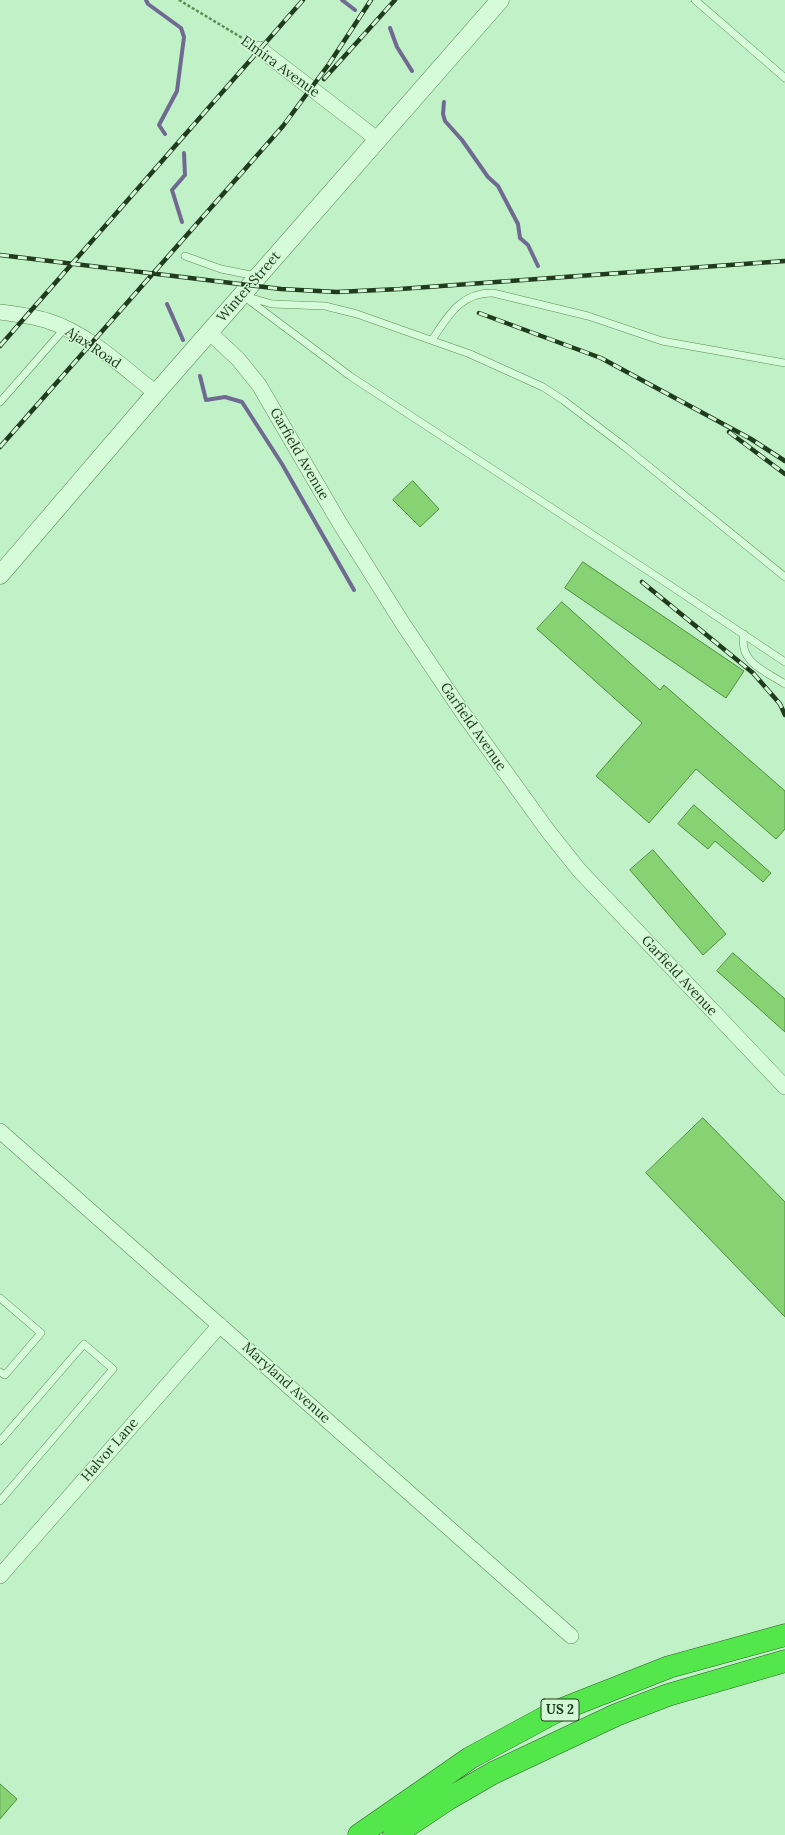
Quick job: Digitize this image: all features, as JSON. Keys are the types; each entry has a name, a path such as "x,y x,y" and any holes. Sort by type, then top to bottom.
{"highway":[{"name":"US 2","path":"359,1835 470,1758 555,1712 669,1667 785,1635"},
{"name":"US 2","path":"394,1835 448,1799 493,1773 609,1718 668,1695 782,1663"}],"street":[{"name":"Winter Street","path":"0,575 242,294 500,0"},
{"name":"Elmira Avenue","path":"260,49 377,139"},
{"name":"Ajax Road","path":"0,312 27,315 49,321 65,328 90,344 156,393"},
{"name":"Garfield Avenue","path":"210,332 238,359 259,385 342,528 407,630 465,716 548,831 579,870 785,1087"},
{"name":"Maryland Avenue","path":"0,1131 571,1636"},
{"name":"Halvor Lane","path":"0,1576 220,1325"}],"lane":[{"path":"695,0 785,78"},
{"path":"185,256 221,269 258,276"},
{"path":"432,340 447,317 463,301 478,294 493,293 588,316 662,341 785,363"},
{"path":"242,294 272,304 334,307 432,340 504,369 538,385 563,400 664,478 785,578"},
{"path":"242,294 350,376 785,662"},
{"path":"0,402 65,328"},
{"path":"744,634 743,648 749,661 785,684"},
{"path":"0,1298 41,1334 4,1376 0,1372"},
{"path":"0,1441 84,1344 113,1369 0,1501"}],"path":[{"name":"Elmira Avenue","path":"179,0 260,49"}],"building":[{"path":"413,481 439,509 420,527 393,500"},
{"path":"583,562 744,671 726,698 565,588"},
{"path":"562,602 660,690 664,685 785,791 785,829 776,839 696,769 649,823 596,776 642,723 537,629"},
{"path":"694,805 771,873 763,882 715,841 708,849 678,824"},
{"path":"653,850 726,934 703,955 630,870"},
{"path":"733,953 785,999 785,1032 717,971"},
{"path":"703,1118 785,1202 785,1317 646,1173"},
{"path":"0,1784 17,1799 0,1819"}],"waterway":[{"path":"146,0 148,4 181,28 184,37 177,91 159,125 165,134"},
{"path":"342,0 355,10"},
{"path":"390,28 397,47 412,71"},
{"path":"444,102 443,114 445,121 462,140 488,177 498,186 518,224 520,238 528,245 538,266"},
{"path":"182,222 172,190 185,175 184,153"},
{"path":"167,304 183,340"},
{"path":"200,376 206,400 225,397 242,402 282,464 354,590"}],"railway":[{"path":"0,346 303,0"},
{"path":"0,447 283,126 329,64 371,0"},
{"path":"324,79 395,0"},
{"path":"0,255 281,289 337,292 400,289 785,261"},
{"path":"479,313 601,358 751,439 785,461"},
{"path":"729,432 785,474"},
{"path":"642,582 753,673 780,704 785,715"}]}
